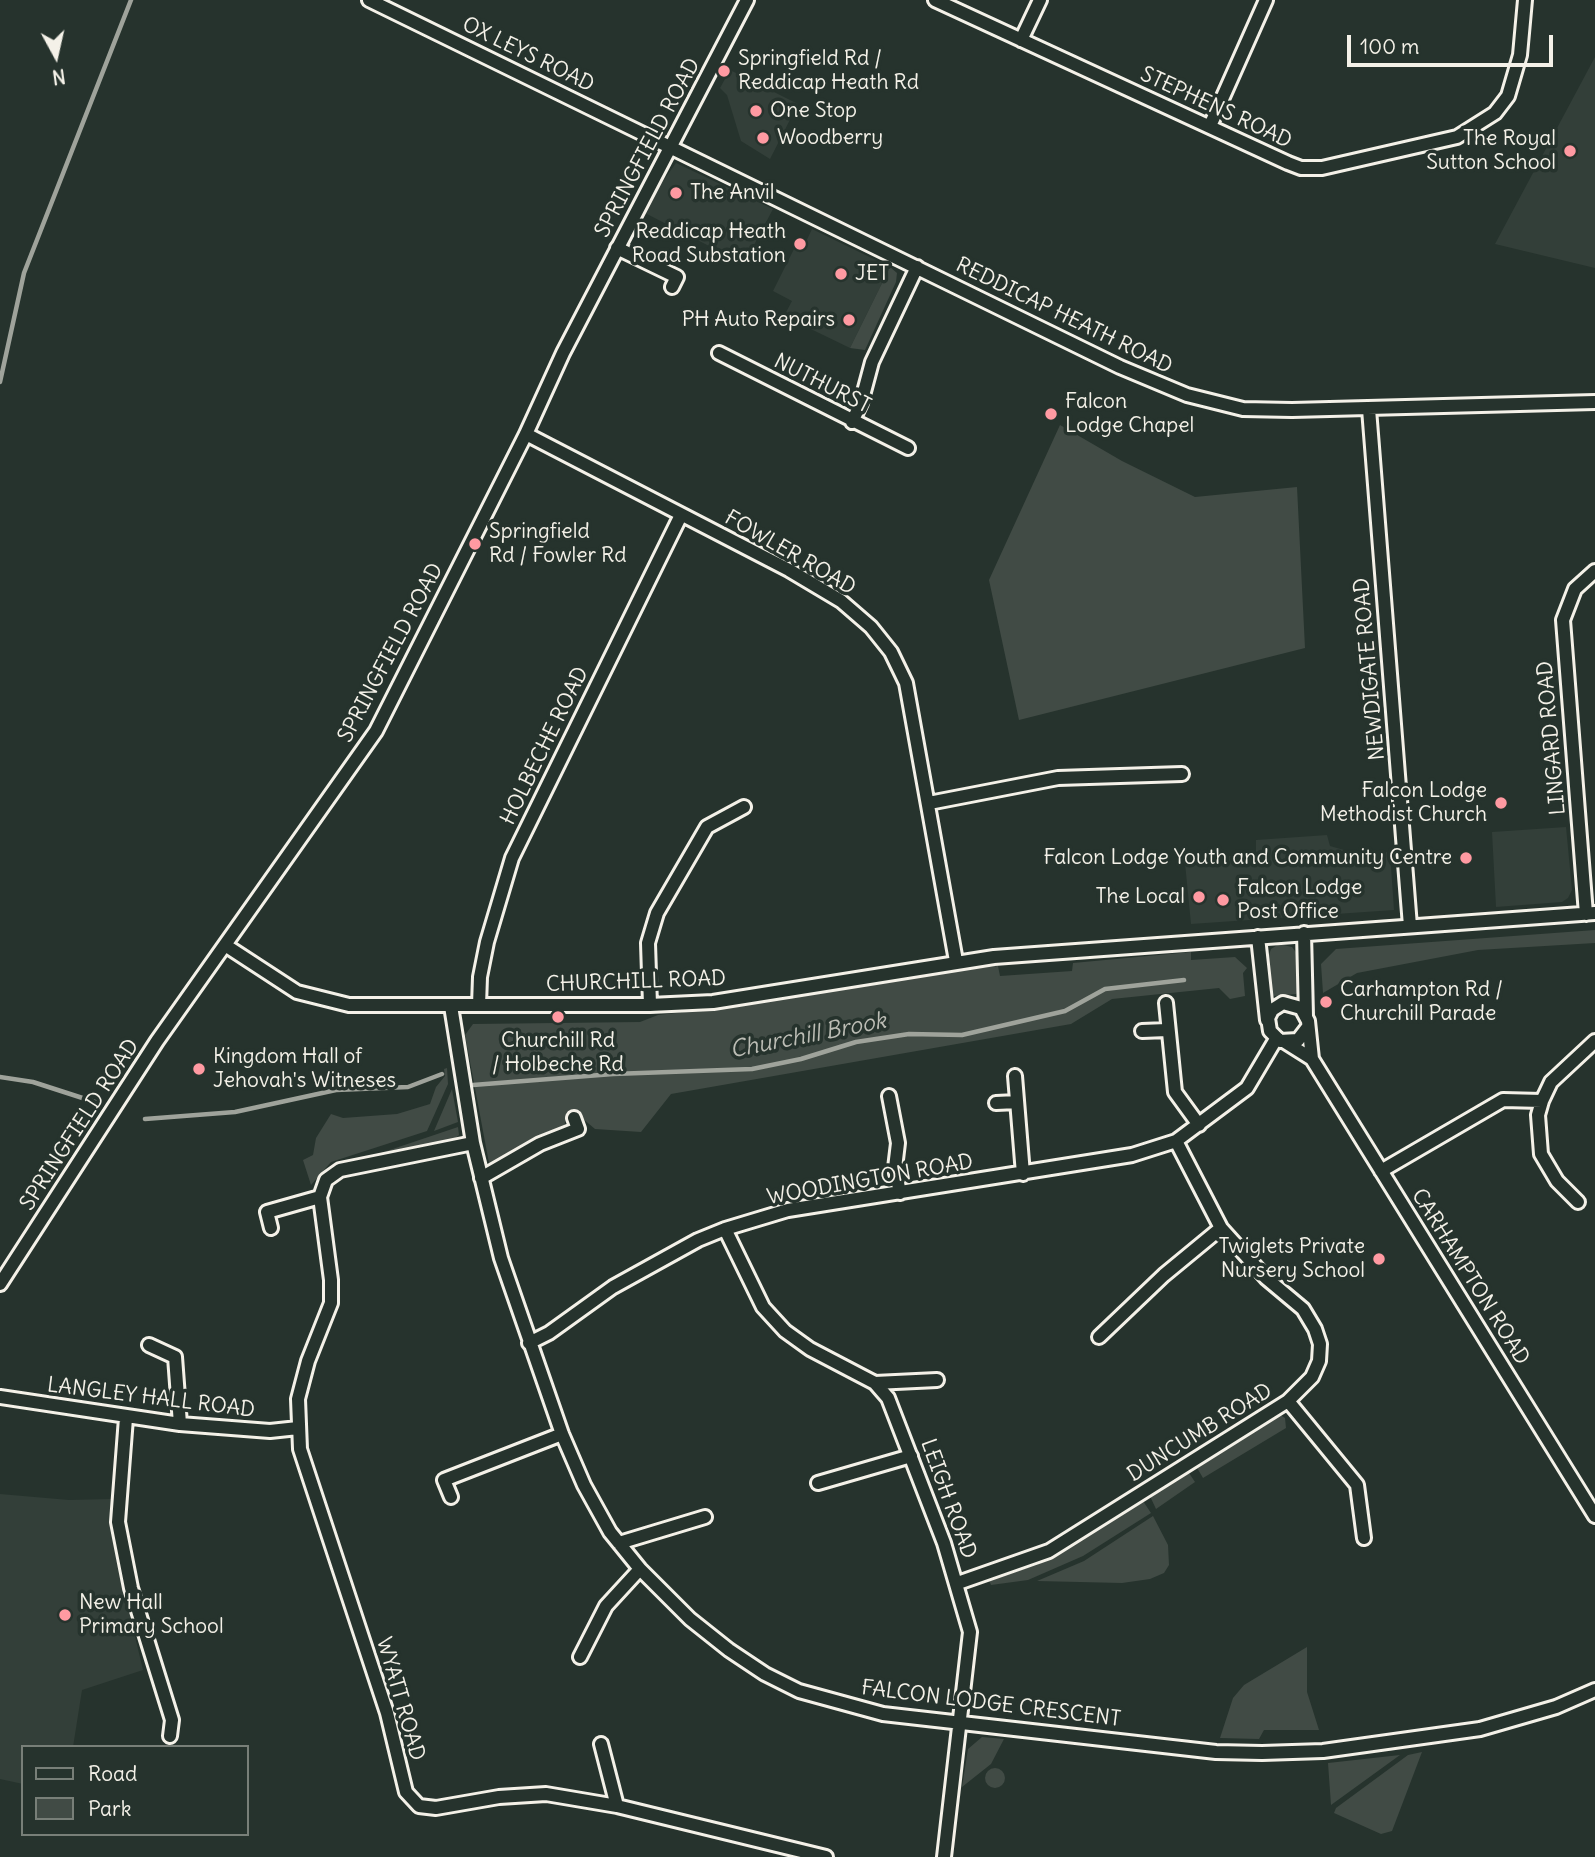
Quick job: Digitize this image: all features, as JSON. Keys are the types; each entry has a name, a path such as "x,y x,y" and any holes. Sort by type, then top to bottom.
{"street":[{"name":"OX LEYS ROAD","path":"369,0 670,146"},
{"name":"SPRINGFIELD ROAD","path":"0,1284 157,1041 376,732 617,248 747,0"},
{"name":"STEPHENS ROAD","path":"935,0 1301,167 1322,168 1457,137 1495,113 1508,96 1520,55 1525,0"},
{"path":"1021,40 1040,0"},
{"path":"1210,126 1266,0"},
{"name":"REDDICAP HEATH ROAD","path":"670,146 1120,367 1187,396 1242,408 1369,409 1595,402"},
{"path":"617,248 677,277 672,287"},
{"path":"852,422 861,403 872,362 917,267"},
{"name":"NUTHURST","path":"719,353 908,448"},
{"name":"NEWDIGATE ROAD","path":"1369,409 1410,926"},
{"name":"FOWLER ROAD","path":"526,434 789,570 841,601 872,627 891,652 906,683 956,961"},
{"name":"HOLBECHE ROAD","path":"479,1005 480,977 487,942 512,858 681,515"},
{"name":"LINGARD ROAD","path":"1590,913 1563,620 1574,589 1595,571"},
{"path":"929,803 1058,778 1182,774"},
{"path":"650,1005 648,943 657,913 707,827 744,807"},
{"path":"1410,926 1590,913"},
{"name":"CHURCHILL ROAD","path":"225,945 281,983 326,1001 349,1005 650,1005 713,1002 956,961 1410,926"},
{"name":"CARHAMPTON ROAD","path":"1304,933 1307,1021 1312,1059 1595,1516"},
{"path":"1258,937 1268,1023 1280,1040"},
{"path":"1166,1003 1175,1092 1199,1125 1247,1088 1280,1040 1300,1038 1307,1021 1297,1005 1283,1003 1272,1010 1268,1023"},
{"name":"FALCON LODGE CRESCENT","path":"450,1006 473,1143 501,1258 562,1434 584,1485 619,1543 640,1569 729,1650 799,1691 883,1714 1216,1752 1324,1751 1495,1725 1556,1707 1595,1690"},
{"path":"1142,1031 1167,1030"},
{"name":"CARHAMPTON ROAD","path":"1280,1040 1312,1059"},
{"path":"1578,1202 1557,1181 1541,1154 1538,1115 1551,1082 1595,1041"},
{"path":"1015,1076 1023,1174"},
{"path":"889,1096 898,1143 895,1168 900,1193"},
{"path":"1381,1171 1503,1100 1542,1101"},
{"path":"996,1103 1017,1102"},
{"path":"481,1178 540,1144 578,1129 574,1118"},
{"name":"WOODINGTON ROAD","path":"529,1343 549,1333 613,1287 698,1240 725,1229 788,1210 1132,1155 1176,1141 1199,1125"},
{"name":"DUNCUMB ROAD","path":"958,1583 1049,1551 1288,1401 1312,1377 1319,1361 1320,1344 1315,1329 1303,1309 1266,1278 1221,1228 1176,1141"},
{"path":"271,1228 267,1212 320,1197 326,1180 340,1170 473,1143"},
{"name":"WYATT ROAD","path":"320,1197 331,1280 331,1303 308,1361 299,1399 300,1449 387,1713 406,1792 413,1802 436,1808 499,1797 546,1794 617,1806 826,1857"},
{"path":"1099,1337 1164,1275 1221,1228"},
{"name":"LEIGH ROAD","path":"725,1229 763,1307 785,1331 810,1349 875,1383 888,1398 958,1583 970,1632 944,1857"},
{"path":"149,1345 175,1357 180,1424"},
{"path":"875,1383 937,1380"},
{"name":"LANGLEY HALL ROAD","path":"0,1397 180,1424 270,1431 298,1428"},
{"path":"1288,1401 1357,1485 1364,1538"},
{"path":"127,1418 118,1521 131,1588 172,1720 170,1736"},
{"path":"451,1497 444,1480 562,1434"},
{"path":"818,1483 911,1456"},
{"path":"619,1543 705,1517"},
{"path":"580,1657 606,1606 640,1569"},
{"path":"601,1744 617,1806"}],"shaded area":[{"name":"The Royal Sutton School","path":"1595,57 1595,268 1495,244"},
{"path":"730,70 798,104 770,159 741,141 727,95 720,88"},
{"path":"676,163 773,209 744,264 645,213 653,195"},
{"path":"812,229 890,267 850,348 784,316 792,301 773,291 796,245 803,248"},
{"path":"1566,827 1572,890 1568,898 1562,902 1496,907 1492,832"},
{"path":"1327,835 1330,846 1358,854 1390,852 1394,910 1191,924 1185,863 1256,852 1256,840"},
{"name":"New Hall Primary School","path":"0,1494 69,1500 111,1499 117,1561 143,1670 82,1690 73,1745 21,1745 21,1784 0,1779"}],"green space":[{"path":"890,267 897,273 896,282 865,350 850,348"},
{"path":"1060,425 1122,461 1195,497 1297,487 1305,648 1019,720 989,580"},
{"path":"1595,930 1595,943 1478,950 1357,973 1323,993 1321,964 1336,949"},
{"path":"1279,944 1292,947 1298,955 1300,991 1296,994 1274,996 1271,993 1268,958 1271,949"},
{"path":"1191,952 1191,960 1235,957 1247,968 1243,973 1245,996 1230,999 1219,988 1112,999 1071,1024 671,1094 641,1132 595,1129 576,1113 566,1115 564,1129 495,1165 489,1163 465,1035 473,1024 640,1022 658,1015 729,1007 898,978 998,966 1000,976 1072,971 1073,963"},
{"path":"447,1068 448,1084 427,1131 331,1162 311,1185 303,1160 313,1155 316,1138 331,1114 343,1118 397,1114 430,1104 436,1087 445,1076 444,1069"},
{"path":"452,1089 458,1122 434,1131"},
{"path":"458,1127 459,1135 451,1143 357,1161"},
{"path":"1279,1414 1285,1418 1286,1428 1203,1478 1196,1466"},
{"path":"1187,1470 1195,1482 1156,1509 1149,1494"},
{"path":"1143,1501 1151,1513 1083,1556 1028,1580 991,1585 989,1580 1037,1565"},
{"path":"1153,1516 1168,1545 1169,1565 1164,1573 1150,1579 1122,1583 1037,1581 1084,1561"},
{"path":"1307,1647 1307,1692 1319,1730 1264,1730 1259,1739 1220,1738 1233,1698 1244,1685"},
{"path":"982,1737 1004,1739 991,1764 962,1787 968,1749"},
{"path":"1422,1752 1392,1831 1381,1834 1334,1813 1336,1808 1408,1755"},
{"path":"1400,1755 1331,1805 1328,1763"},
{"path":"995,1768 1002,1771 1005,1778 1002,1785 995,1788 988,1785 985,1778 988,1771"}],"waterway":[{"path":"0,382 24,273 131,0"},
{"name":"Churchill Brook","path":"473,1085 613,1074 752,1069 801,1059 856,1042 909,1034 962,1035 1065,1011 1105,989 1184,980"},
{"name":"Churchill Brook","path":"145,1119 235,1112 336,1090 408,1087 442,1074"},
{"name":"Churchill Brook","path":"0,1077 33,1082 98,1103"}],"place":[{"name":"Springfield Rd / Reddicap Heath Rd","path":"724,71"},
{"name":"One Stop","path":"756,111"},
{"name":"Woodberry","path":"763,138"},
{"name":"The Royal Sutton School","path":"1570,151"},
{"name":"The Anvil","path":"676,193"},
{"name":"Reddicap Heath Road Substation","path":"800,244"},
{"name":"JET","path":"841,274"},
{"name":"PH Auto Repairs","path":"849,320"},
{"name":"Falcon Lodge Chapel","path":"1051,414"},
{"name":"Springfield Rd / Fowler Rd","path":"475,544"},
{"name":"Falcon Lodge Methodist Church","path":"1501,803"},
{"name":"Falcon Lodge Youth and Community Centre","path":"1466,858"},
{"name":"The Local","path":"1199,897"},
{"name":"Falcon Lodge Post Office","path":"1223,900"},
{"name":"Carhampton Rd / Churchill Parade","path":"1326,1002"},
{"name":"Churchill Rd / Holbeche Rd","path":"558,1017"},
{"name":"Kingdom Hall of Jehovah's Witneses","path":"199,1069"},
{"name":"Twiglets Private Nursery School","path":"1379,1259"},
{"name":"New Hall Primary School","path":"65,1615"}]}
